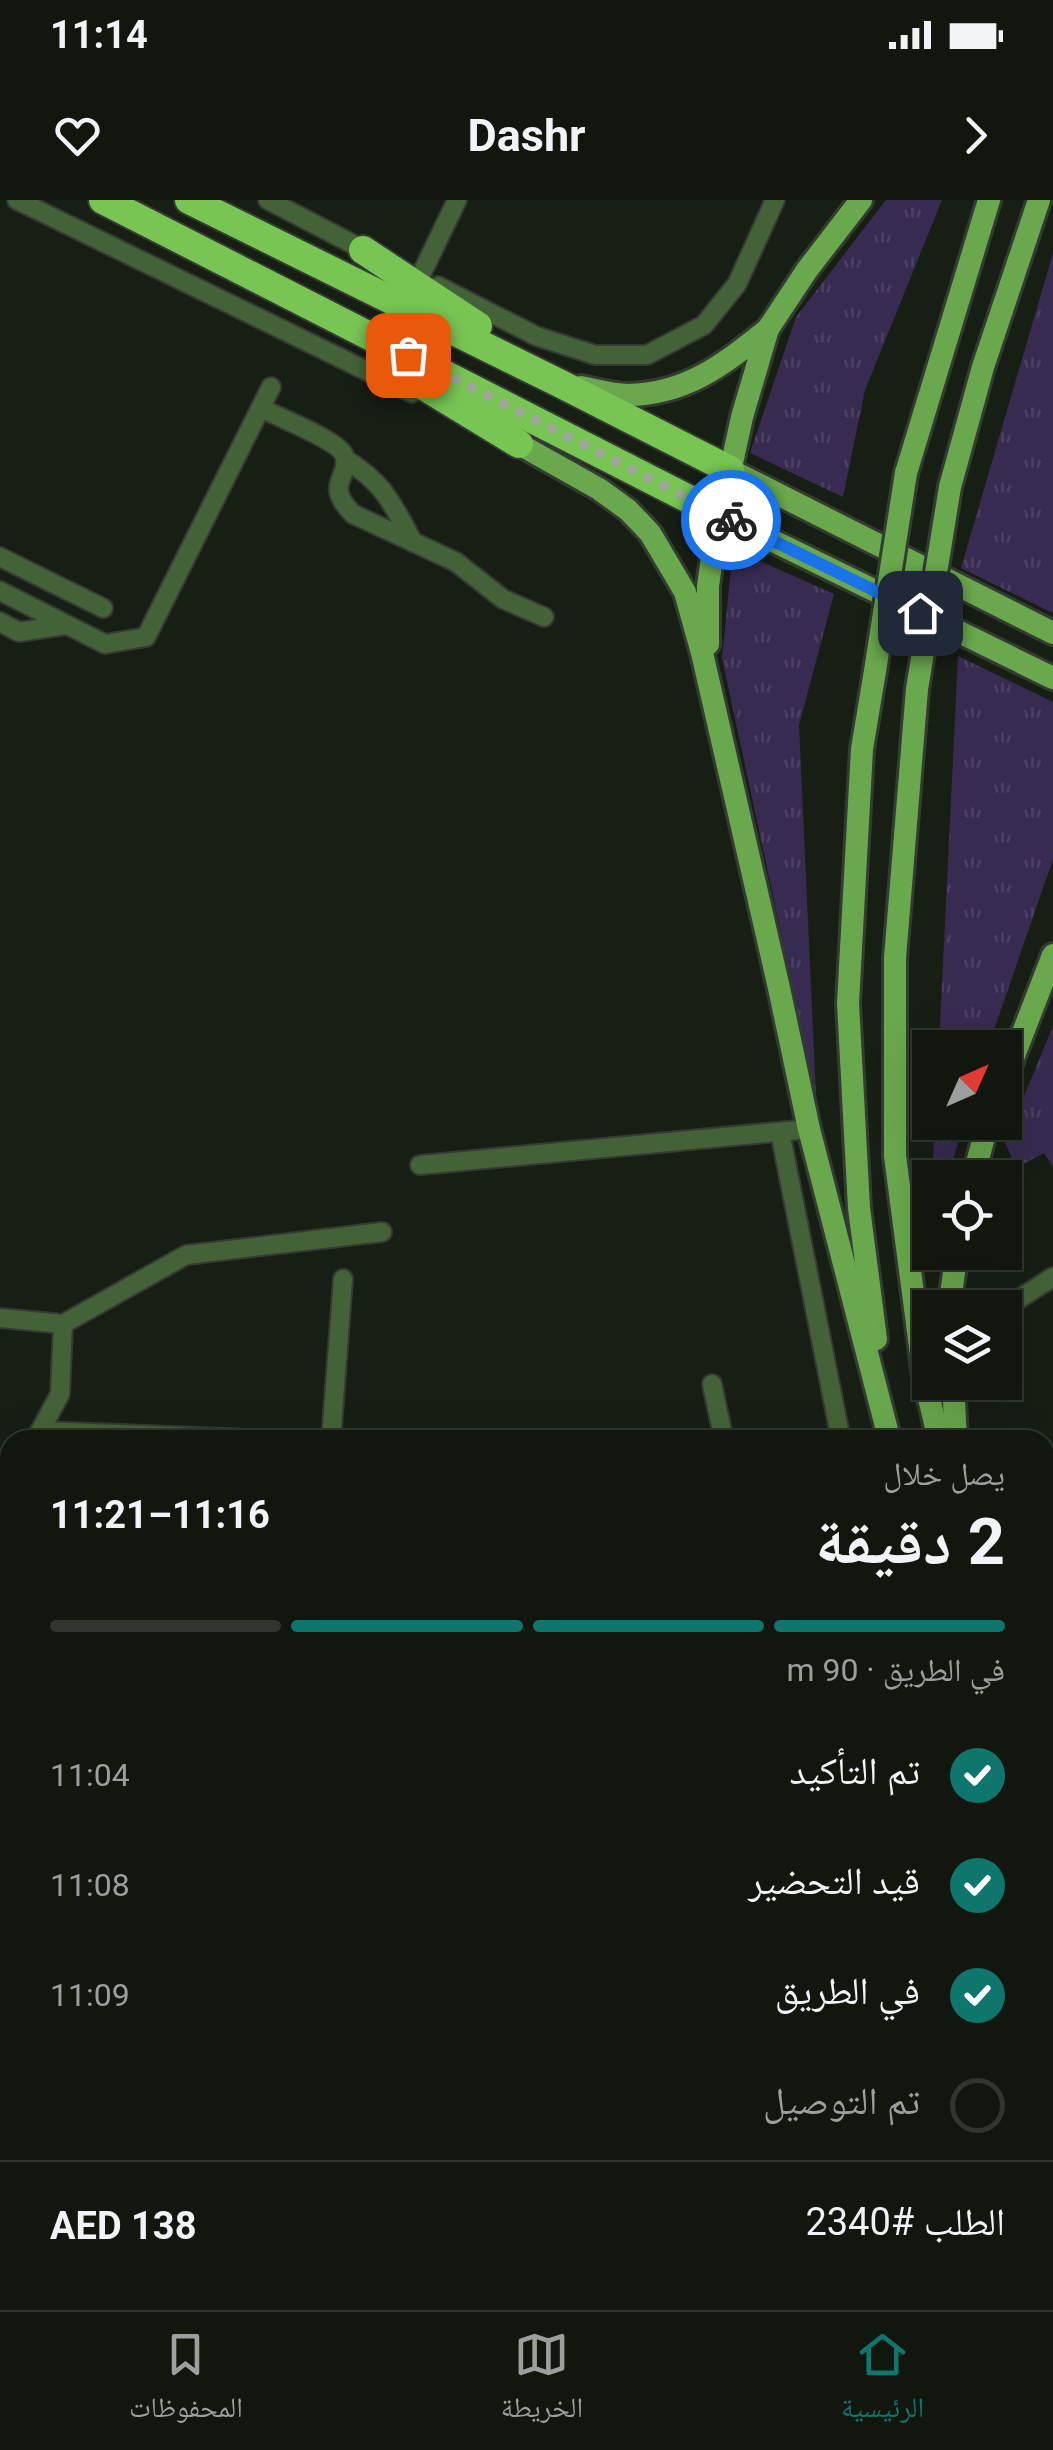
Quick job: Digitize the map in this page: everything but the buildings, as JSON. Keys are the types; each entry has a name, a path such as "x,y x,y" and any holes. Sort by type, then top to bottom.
{"highway":[{"path":"103,200 720,515"},
{"path":"189,200 730,470"},
{"path":"165,231 518,444"},
{"path":"363,250 562,384"}],"main road":[{"path":"708,678 708,586 720,515 742,417 768,329 861,200"},
{"path":"888,1430 858,1208 848,1003 862,748 906,474 989,200"},
{"path":"937,1430 924,1378 895,1156 895,958 917,689 950,487 984,367 1039,200"},
{"path":"562,384 626,396 668,390 696,381 768,329"},
{"path":"518,444 599,488 628,510 650,533 685,592 708,678 809,1130 887,1430"},
{"path":"730,470 1053,633"},
{"path":"720,515 1053,678"},
{"path":"1022,1036 1053,956"},
{"path":"954,1400 955,1430"}],"street":[{"path":"17,200 518,444"},
{"path":"268,200 536,336 595,355 647,355 704,325 736,284 775,200"},
{"path":"420,277 457,200"},
{"path":"0,591 105,644 146,637 271,387"},
{"path":"260,408 343,452 345,460 338,490 341,502 352,514 456,562 503,599 544,617"},
{"path":"345,460 380,485 413,542"},
{"path":"0,557 103,608"},
{"path":"0,622 19,632 67,625"},
{"path":"420,1165 809,1130"},
{"path":"780,1132 839,1430"},
{"path":"0,1318 63,1324 186,1255 382,1232"},
{"path":"1022,1297 1053,1277"},
{"path":"332,1430 343,1279"},
{"path":"41,1430 60,1394 63,1324"},
{"path":"712,1384 722,1430"}],"green space":[{"path":"886,200 942,200 865,390 843,497 750,453 796,317"},
{"path":"1053,253 1053,613 961,568"},
{"path":"733,549 834,594 799,725 816,1096 722,658"},
{"path":"958,656 1053,702 1053,859 994,1030 940,1030"},
{"path":"1053,1026 1053,1167 1044,1153 1022,1165 1022,1160 1013,1160 1005,1142 1022,1140 1022,1101"},
{"path":"934,1140 959,1140 953,1160 933,1160"}],"way so far":[{"path":"408,355 731,520"}],"route":[{"path":"731,520 920,613"}]}
